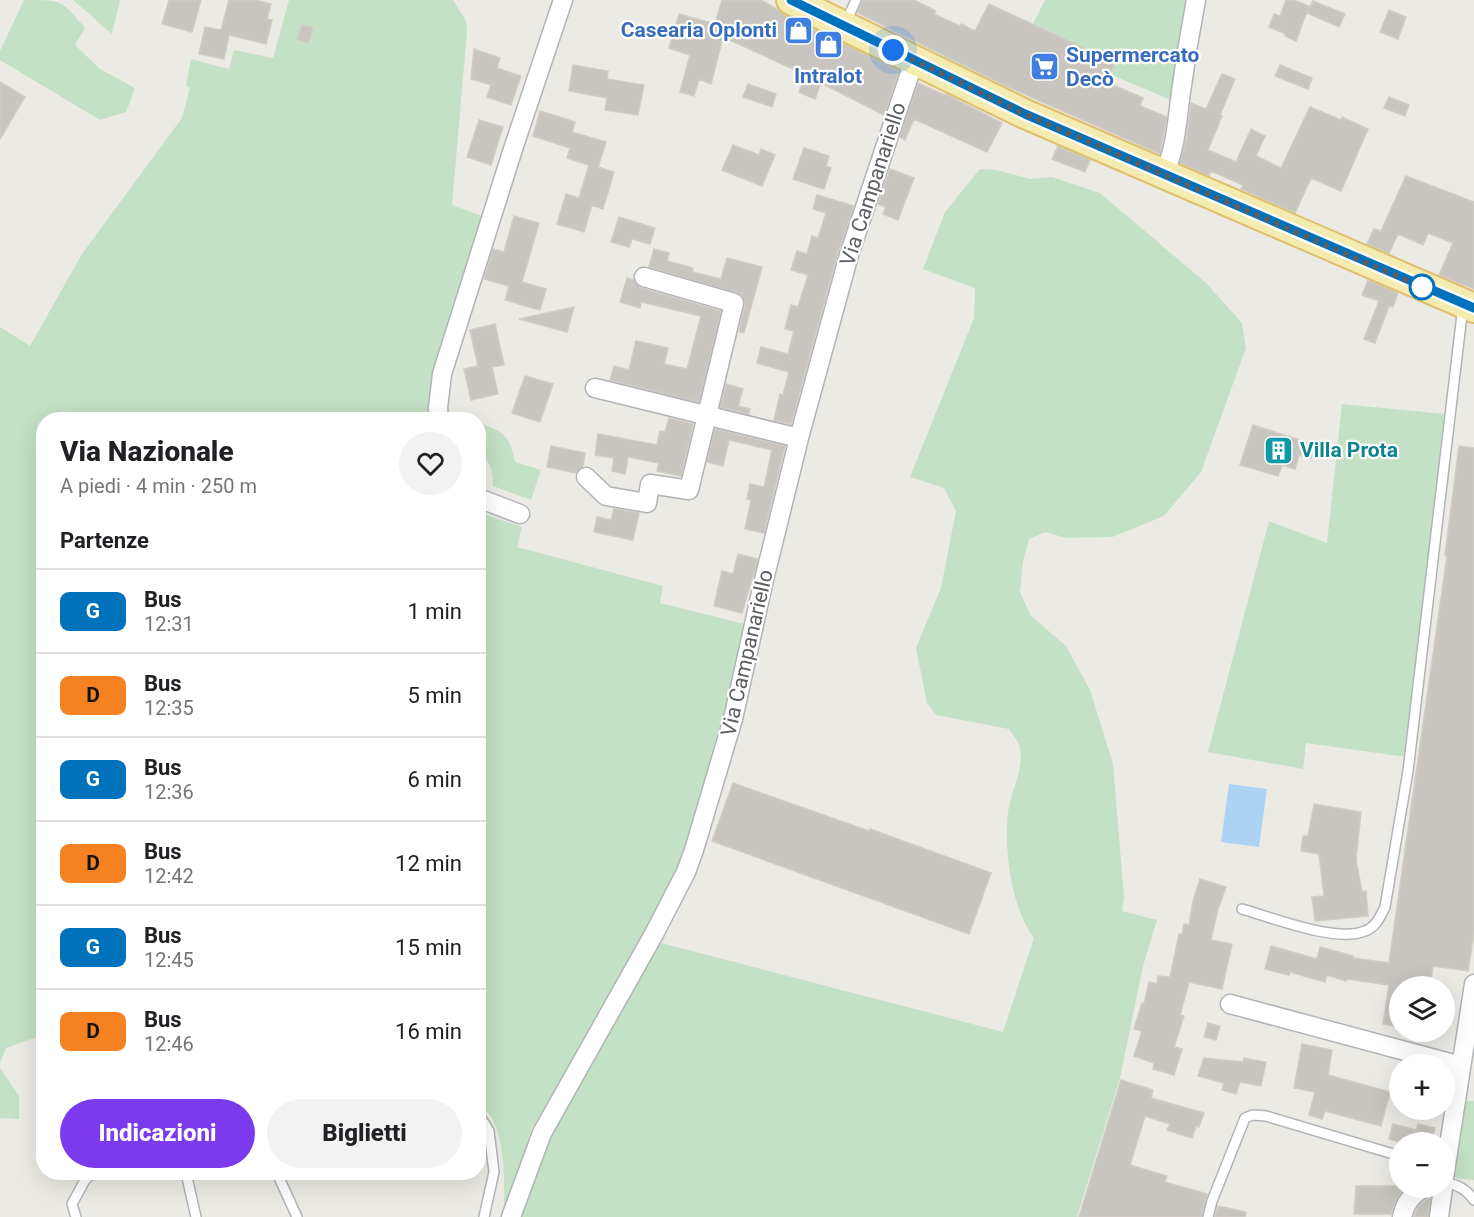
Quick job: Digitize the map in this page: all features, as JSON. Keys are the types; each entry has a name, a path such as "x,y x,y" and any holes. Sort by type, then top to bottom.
{"main road":[{"path":"791,0 1025,114 1469,306"}],"street":[{"path":"438,412 442,374 563,0"},
{"path":"1164,174 1170,162 1178,128 1180,95 1196,0"},
{"name":"Via Campanariello","path":"511,1217 542,1133 654,934 686,872 694,850 733,719 799,438 849,255 914,61"},
{"path":"586,477 606,496 647,503 650,484 689,490 734,303 644,277"},
{"path":"595,388 799,438"},
{"path":"486,501 520,514"},
{"path":"1451,1132 1474,984"},
{"path":"1230,1004 1461,1066"},
{"path":"1402,1217 1404,1207 1410,1198"},
{"path":"1439,1217 1442,1198"}],"lane":[{"path":"844,26 856,0"},
{"path":"1242,909 1329,934 1353,934 1366,931 1378,922 1385,907 1408,771 1469,306"},
{"path":"1208,1217 1212,1200 1245,1118 1253,1115 1266,1116 1389,1153"},
{"path":"484,1217 494,1172 489,1131 486,1126"},
{"path":"76,1217 72,1204 85,1180"},
{"path":"188,1180 196,1217"},
{"path":"280,1180 297,1217"},
{"path":"1455,1184 1474,1200"}],"green space":[{"path":"24,0 54,1 71,12 85,28 75,45 100,69 135,88 126,112 100,120 0,60 0,51"},
{"path":"73,0 120,0 112,34"},
{"path":"289,0 453,0 466,21 467,31 452,205 485,217 428,400 428,412 36,412 36,1037 6,1048 0,1063 0,327 30,346 82,254 182,118 190,88 186,86 191,59 229,69 234,50 273,58"},
{"path":"1045,0 1192,0 1176,102 1109,74 1116,58 1096,49 1094,53 1033,24"},
{"path":"980,169 996,170 1030,179 1052,177 1100,193 1206,283 1242,323 1246,348 1201,472 1164,516 1112,537 1066,538 1045,532 1029,539 1023,561 1020,592 1031,616 1066,646 1090,690 1113,764 1124,898 1122,911 1157,920 1143,966 1120,1078 1077,1217 517,1217 545,1144 657,942 1003,1032 1034,938 1020,911 1008,861 1008,813 1021,762 1021,753 1009,729 936,715 927,703 916,648 941,588 956,511 944,488 910,477 974,318 975,288 923,269 945,212"},
{"path":"1342,404 1444,414 1406,757 1306,743 1303,769 1208,752 1269,521 1327,543"},
{"path":"486,425 500,432 508,440 515,462 541,470 531,500 493,486 491,468 486,460"},
{"path":"486,515 522,527 517,547 663,586 660,603 749,625 733,695 679,869 601,1015 532,1128 504,1213 502,1154 495,1124 486,1111"},
{"path":"0,1068 19,1096 19,1119 0,1118"},
{"path":"1462,1101 1474,1101 1474,1180 1455,1178 1455,1145"}],"water":[{"path":"1229,784 1267,789 1259,847 1221,842"}],"building":[{"path":"169,0 201,0 192,32 162,24"},
{"path":"229,0 256,0 271,4 267,19 272,20 266,44 229,35 224,59 199,54 205,27 221,30"},
{"path":"722,0 761,0 784,15 899,71 884,115 821,83 815,99 799,92 806,75 723,37 711,84 699,79 694,96 680,92 690,55 669,48 679,14 715,24"},
{"path":"863,0 914,0 936,11 934,14 975,31 989,4 1101,56 1103,53 1116,59 1106,82 1143,98 1140,106 1167,117 1160,154 1006,86 858,13"},
{"path":"1286,0 1309,6 1296,41 1269,27 1274,14 1280,16"},
{"path":"1313,1 1345,14 1339,27 1307,13"},
{"path":"1389,10 1406,17 1398,39 1380,32"},
{"path":"302,25 313,28 308,43 297,39"},
{"path":"474,49 500,58 497,68 521,76 511,105 487,97 491,85 471,79"},
{"path":"573,65 608,71 607,79 644,85 638,115 605,110 607,98 569,91"},
{"path":"1280,65 1312,78 1308,89 1275,76"},
{"path":"1222,74 1235,79 1208,150 1236,162 1251,129 1265,136 1256,156 1281,168 1310,107 1341,120 1342,117 1368,129 1341,191 1311,178 1295,213 1241,189 1243,185 1211,171 1209,176 1180,163 1187,136 1191,103 1206,109"},
{"path":"0,82 25,97 0,139"},
{"path":"918,83 946,94 1002,123 987,152 914,119 905,140 900,137"},
{"path":"748,84 776,94 772,107 743,97"},
{"path":"1389,97 1409,105 1405,116 1384,108"},
{"path":"540,111 575,122 572,132 606,142 598,167 614,172 603,209 592,205 584,232 557,224 566,194 579,198 589,165 567,158 570,148 533,136"},
{"path":"479,120 503,127 491,165 467,157"},
{"path":"733,145 759,155 761,149 775,155 762,186 722,170"},
{"path":"1058,146 1090,160 1085,172 1052,159"},
{"path":"804,148 829,156 826,166 831,168 824,189 793,179"},
{"path":"890,169 914,178 898,220 883,214 886,207 878,204"},
{"path":"1406,176 1474,202 1474,289 1439,275 1453,243 1428,233 1423,245 1398,234 1389,253 1367,244 1374,229 1381,231"},
{"path":"817,195 854,206 838,252 791,424 774,420 780,394 783,395 789,372 757,363 761,347 788,354 794,331 785,329 791,305 798,307 808,275 791,270 797,251 807,254 812,236 818,238 826,213 813,209"},
{"path":"514,216 539,223 522,282 546,289 540,310 505,300 509,286 484,279 493,249 504,252"},
{"path":"619,217 655,228 650,244 632,239 629,247 611,242"},
{"path":"654,249 669,253 667,261 693,268 692,272 721,279 727,258 762,267 744,333 739,332 745,305 742,295 649,267"},
{"path":"627,278 633,280 641,288 721,311 699,402 610,380 614,366 629,370 636,341 668,348 664,364 687,369 701,316 641,302 640,308 620,302"},
{"path":"1368,280 1398,293 1393,307 1389,306 1375,343 1364,339 1379,301 1362,295"},
{"path":"574,307 567,332 519,319"},
{"path":"495,324 504,365 492,367 498,394 471,400 464,369 478,366 470,330"},
{"path":"525,376 553,384 540,422 512,413"},
{"path":"726,384 743,389 738,406 750,409 749,414 720,407"},
{"path":"669,418 693,424 681,476 657,471 659,463 628,457 625,474 612,471 614,458 595,455 598,434 657,445 660,431 665,432"},
{"name":"Villa Prota","path":"1253,425 1315,445 1311,459 1299,455 1295,469 1282,465 1278,476 1240,465"},
{"path":"715,429 785,446 764,533 745,529 751,500 747,499 750,484 764,487 772,450 729,440 723,466 707,462"},
{"path":"551,446 585,453 583,466 576,473 547,467"},
{"path":"1459,446 1474,448 1474,933 1468,971 1433,966 1432,976 1389,976 1389,985 1347,979 1346,981 1327,975 1325,982 1290,972 1289,975 1265,969 1271,946 1317,959 1320,947 1353,956 1353,958 1389,963 1447,556 1445,555"},
{"path":"614,509 639,513 633,540 594,532 597,517 611,520"},
{"path":"738,554 758,559 742,613 714,606 722,571 733,574"},
{"path":"733,783 991,873 969,934 712,841"},
{"path":"1314,804 1361,812 1356,860 1362,892 1366,891 1368,916 1315,921 1312,897 1324,896 1319,854 1301,851 1303,836 1308,836"},
{"path":"1200,879 1226,887 1211,940 1232,944 1222,989 1189,982 1180,1015 1184,1016 1174,1047 1182,1049 1174,1075 1153,1069 1154,1063 1134,1056 1142,1031 1134,1029 1142,1003 1144,1004 1149,982 1157,984 1158,976 1170,977 1179,934 1182,934 1184,924 1189,925"},
{"path":"1389,985 1389,1025 1383,1024"},
{"path":"1208,1023 1220,1026 1216,1040 1204,1037"},
{"path":"1302,1044 1332,1050 1328,1075 1389,1092 1389,1096 1381,1126 1325,1111 1322,1119 1309,1115 1315,1092 1294,1088"},
{"path":"1204,1058 1243,1062 1244,1058 1266,1062 1261,1086 1240,1082 1236,1094 1222,1090 1224,1083 1198,1076"},
{"path":"1121,1080 1153,1090 1151,1098 1204,1113 1192,1138 1167,1130 1170,1124 1145,1116 1130,1165 1167,1176 1165,1182 1207,1194 1201,1217 1079,1217"},
{"path":"1393,1124 1416,1130 1418,1124 1435,1128 1434,1132 1391,1132"},
{"path":"1356,1186 1389,1186 1389,1198 1398,1198 1391,1214 1354,1214"},
{"path":"1431,1198 1428,1217 1414,1217 1418,1207"},
{"path":"1218,1206 1246,1212 1245,1217 1215,1217"}],"bus line":[{"name":"G","path":"791,0 1025,114 1474,308"}],"place":[{"name":"Casearia Oplonti","path":"798,30"},
{"name":"Intralot","path":"828,45"},
{"name":"Supermercato Decò","path":"1045,67"},
{"name":"Villa Prota","path":"1279,450"}],"route":[{"path":"893,50 1025,114 1422,287"}]}
